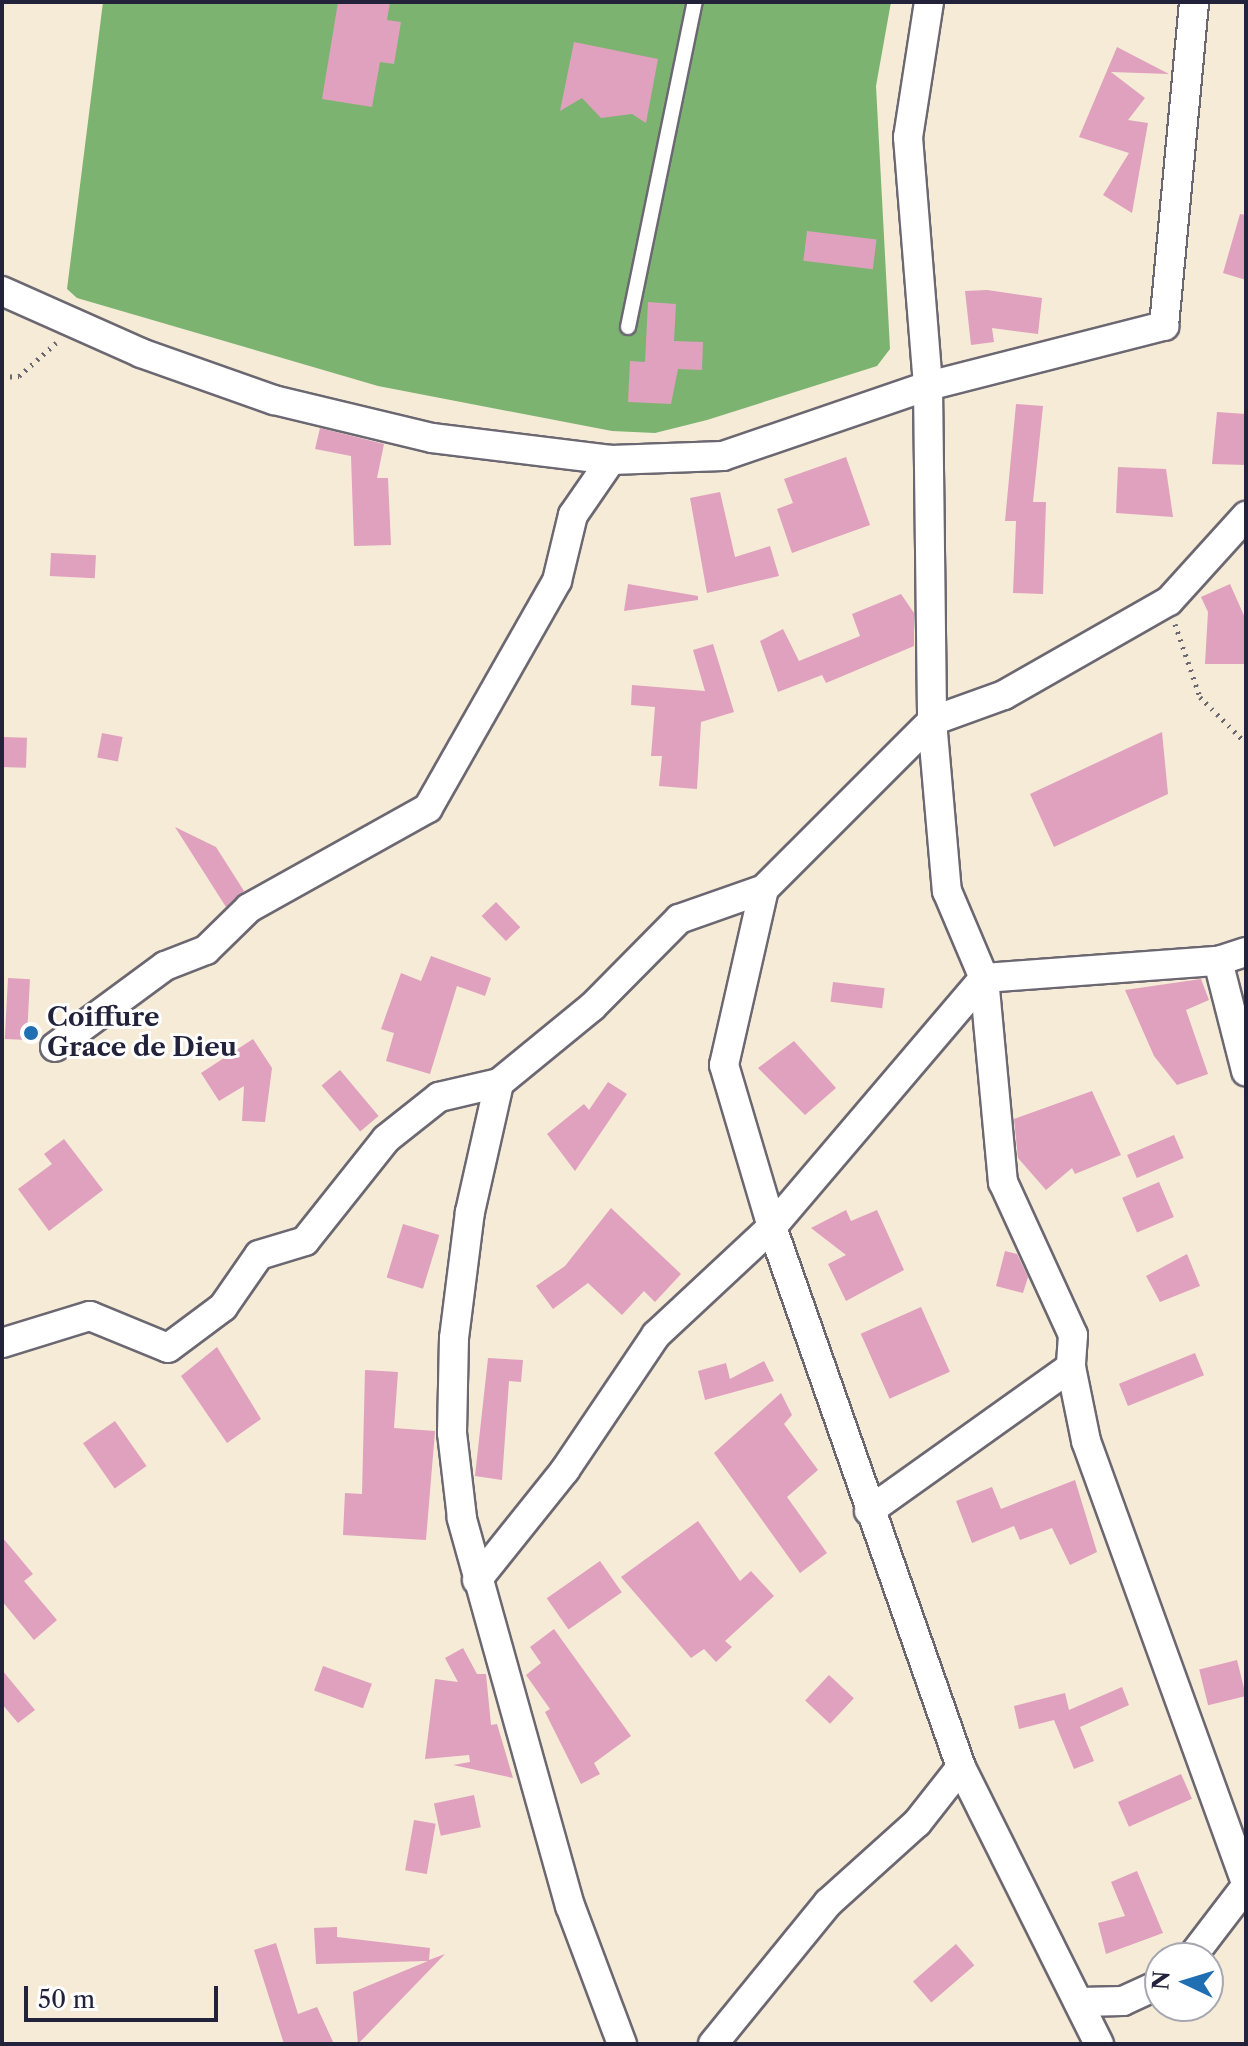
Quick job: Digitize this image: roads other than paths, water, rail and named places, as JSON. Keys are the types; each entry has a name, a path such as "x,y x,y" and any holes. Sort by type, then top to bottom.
{"street":[{"path":"929,2 908,137 928,386 932,721 947,891 984,978 1003,1182 1073,1335 1071,1367 1096,1470 1246,1884 1203,1942"},
{"path":"2,291 274,400 432,438 611,460 723,456 928,386 1164,326 1194,2"},
{"path":"55,1047 165,966 206,950 249,908 428,808 557,581 573,515 611,460"},
{"path":"2,1343 90,1316 168,1348 223,1307 259,1255 305,1241 386,1139 439,1097 499,1083 592,1007 679,919 764,889 932,721 1004,695 1169,601 1246,516"},
{"path":"764,889 724,1065 772,1227 961,1767 1099,2044"},
{"path":"477,1580 565,1470 656,1335 772,1227 984,978 1218,961 1246,952"},
{"path":"1218,961 1246,1071"},
{"path":"499,1083 470,1212 454,1338 452,1433 477,1580 570,1906 622,2044"},
{"path":"869,1511 1071,1367"},
{"path":"713,2044 828,1903 917,1823 961,1767"},
{"path":"1080,2002 1123,2001 1144,1991"}],"lane":[{"path":"628,327 670,151 695,2"}],"place":[{"name":"Coiffure Grace de Dieu","path":"31,1033"}]}
